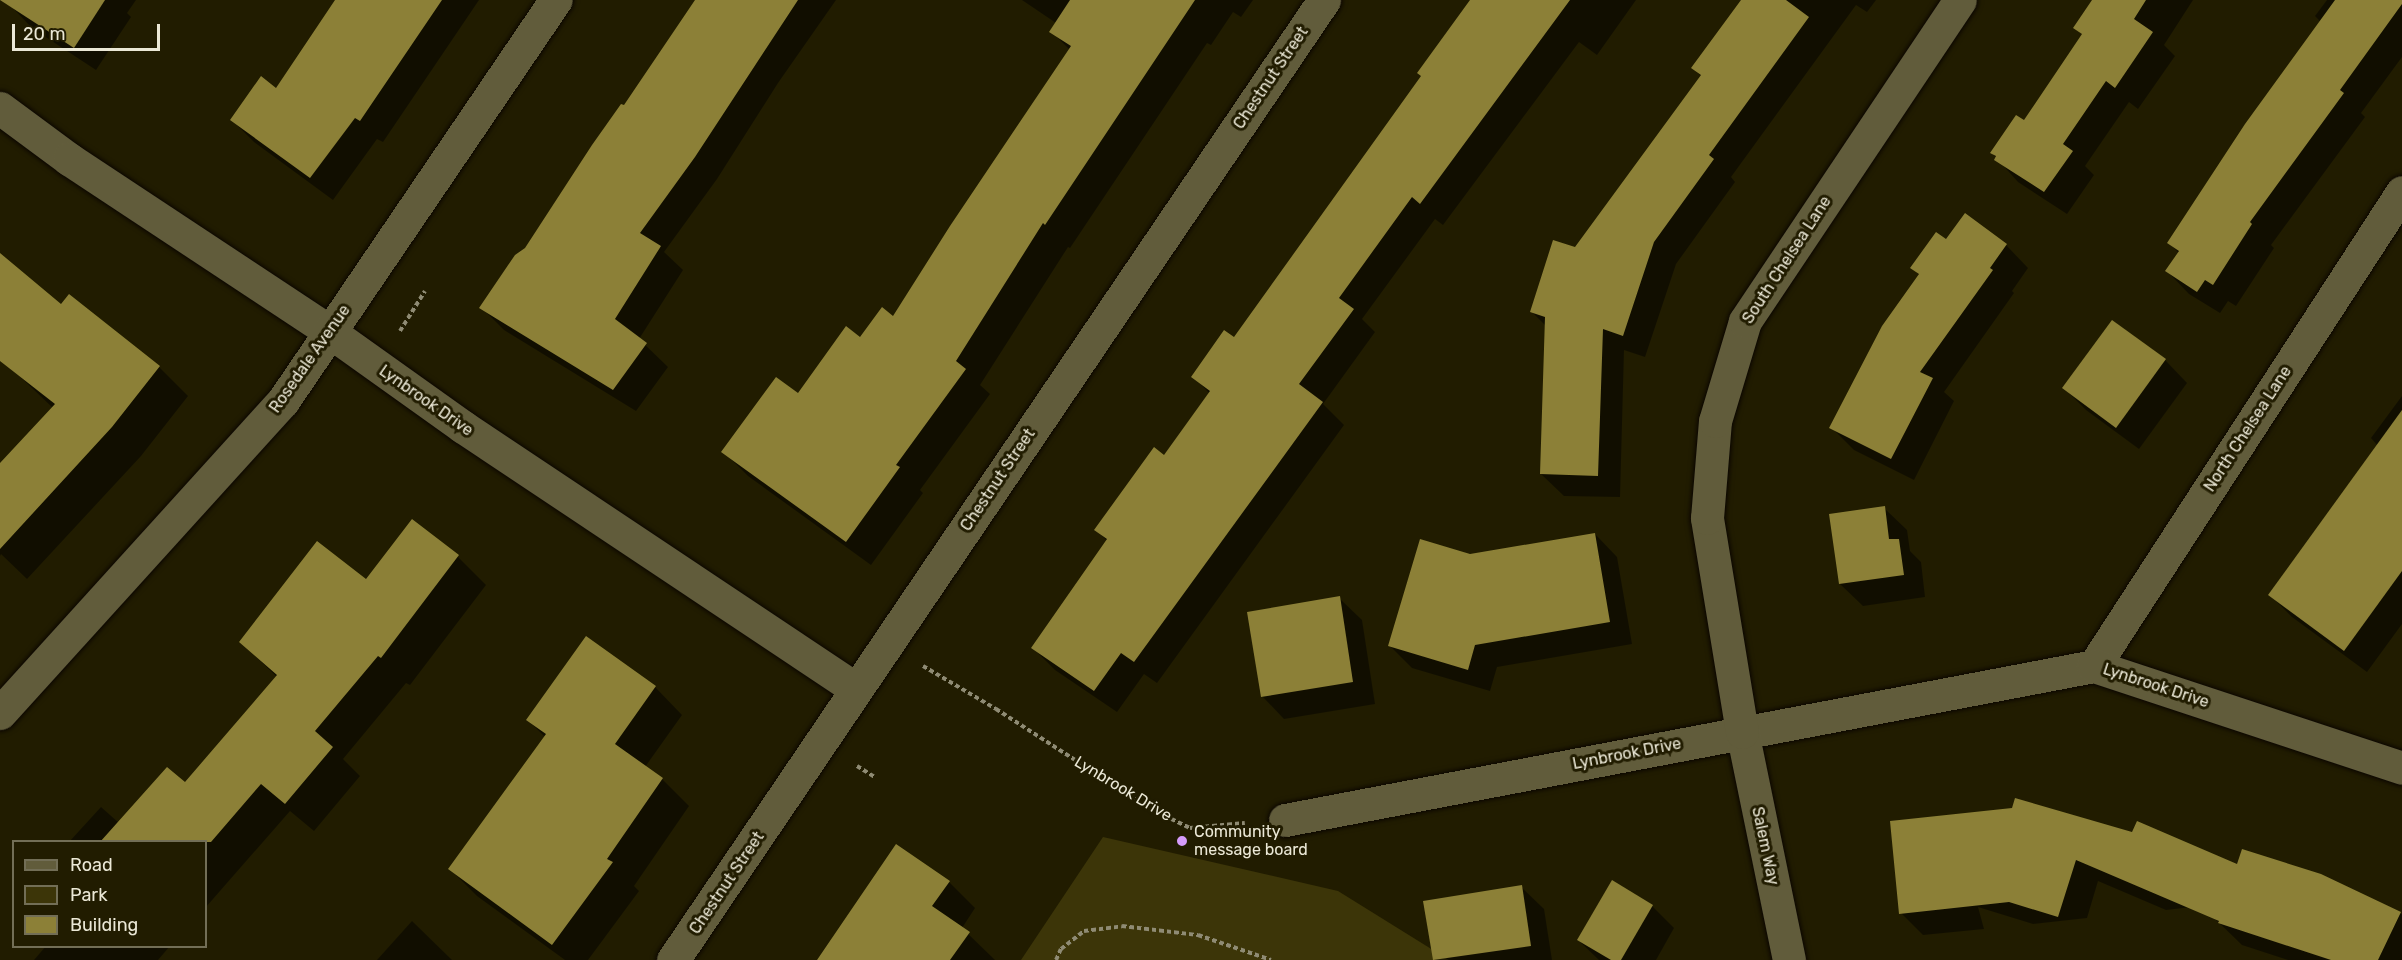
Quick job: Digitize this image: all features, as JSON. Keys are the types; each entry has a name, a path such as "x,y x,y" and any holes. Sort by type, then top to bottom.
{"street":[{"name":"Rosedale Avenue","path":"0,713 284,401 556,0"},
{"name":"Chestnut Street","path":"673,960 693,934 887,643 1324,0"},
{"name":"South Chelsea Lane","path":"1742,732 1707,518 1715,421 1745,321 1960,0"},
{"name":"Lynbrook Drive","path":"0,108 69,159 330,332 463,428 856,689"},
{"name":"North Chelsea Lane","path":"2094,666 2402,192"},
{"name":"Lynbrook Drive","path":"1285,819 2094,666 2402,768"},
{"name":"Salem Way","path":"1742,732 1789,960"}],"path":[{"name":"Lynbrook Drive","path":"887,643 996,709 1150,809 1190,828 1285,819"},
{"path":"1056,960 1061,949 1084,932 1122,926 1198,935 1271,960"}],"green space":[{"path":"1103,837 1338,891 1449,960 1021,960"}],"building":[{"path":"0,0 105,0 74,48"},
{"path":"335,0 442,0 360,121 355,118 310,178 230,120 261,76 276,88"},
{"path":"695,0 798,0 695,157 640,233 661,246 615,319 647,343 613,390 479,308 515,255 525,248 592,145 621,104 624,105"},
{"path":"1070,0 1195,0 1045,225 1043,223 956,361 966,369 896,465 900,467 846,542 721,452 776,377 798,393 846,326 860,337 882,307 893,316 950,226 1071,46 1049,32"},
{"path":"1470,0 1570,0 1420,204 1412,197 1339,298 1354,309 1299,384 1323,402 1134,662 1121,653 1094,691 1031,648 1107,539 1094,530 1154,447 1164,455 1210,391 1191,377 1224,330 1234,337 1421,76 1417,73"},
{"path":"1741,0 1786,0 1809,17 1709,155 1714,159 1654,242 1623,336 1603,329 1598,476 1540,474 1545,317 1530,312 1553,240 1575,247 1701,75 1691,68"},
{"path":"2092,0 2146,0 2134,19 2153,32 2115,88 2106,81 2063,144 2073,151 2044,192 1994,160 1996,156 1990,153 2016,115 2024,120 2082,34 2073,28"},
{"path":"2335,0 2402,0 2402,4 2340,90 2344,93 2250,222 2252,224 2213,285 2205,280 2197,292 2165,271 2179,251 2167,243 2245,124"},
{"path":"1965,213 2007,244 1990,268 1993,270 1920,372 1933,378 1891,459 1829,428 1882,326 1919,274 1910,268 1936,232 1946,239"},
{"path":"0,253 61,304 69,294 160,366 112,427 0,549 0,463 55,404 0,361"},
{"path":"2112,320 2166,359 2116,428 2062,388"},
{"path":"2402,410 2402,571 2344,651 2268,595"},
{"path":"1885,506 1889,539 1899,539 1904,575 1839,584 1829,514"},
{"path":"412,519 459,555 381,658 378,656 315,731 333,747 285,804 261,784 211,842 207,840 102,840 167,767 185,782 277,675 239,642 317,541 366,579"},
{"path":"1595,533 1610,622 1475,645 1468,670 1388,646 1420,539 1470,554"},
{"path":"1340,596 1353,682 1261,697 1247,612"},
{"path":"586,636 656,686 615,744 663,778 607,859 613,862 552,945 448,869 546,734 526,720"},
{"path":"2015,798 2132,832 2137,821 2237,864 2242,849 2321,874 2401,912 2378,960 2331,960 2218,923 2219,921 2076,860 2058,917 2009,902 1899,914 1890,821 2012,808"},
{"path":"896,844 950,881 932,906 970,932 950,960 817,960"},
{"path":"1612,880 1653,905 1621,960 1611,960 1577,940"},
{"path":"1522,885 1531,946 1433,960 1423,901"}],"place":[{"name":"Community message board","path":"1182,841"}]}
